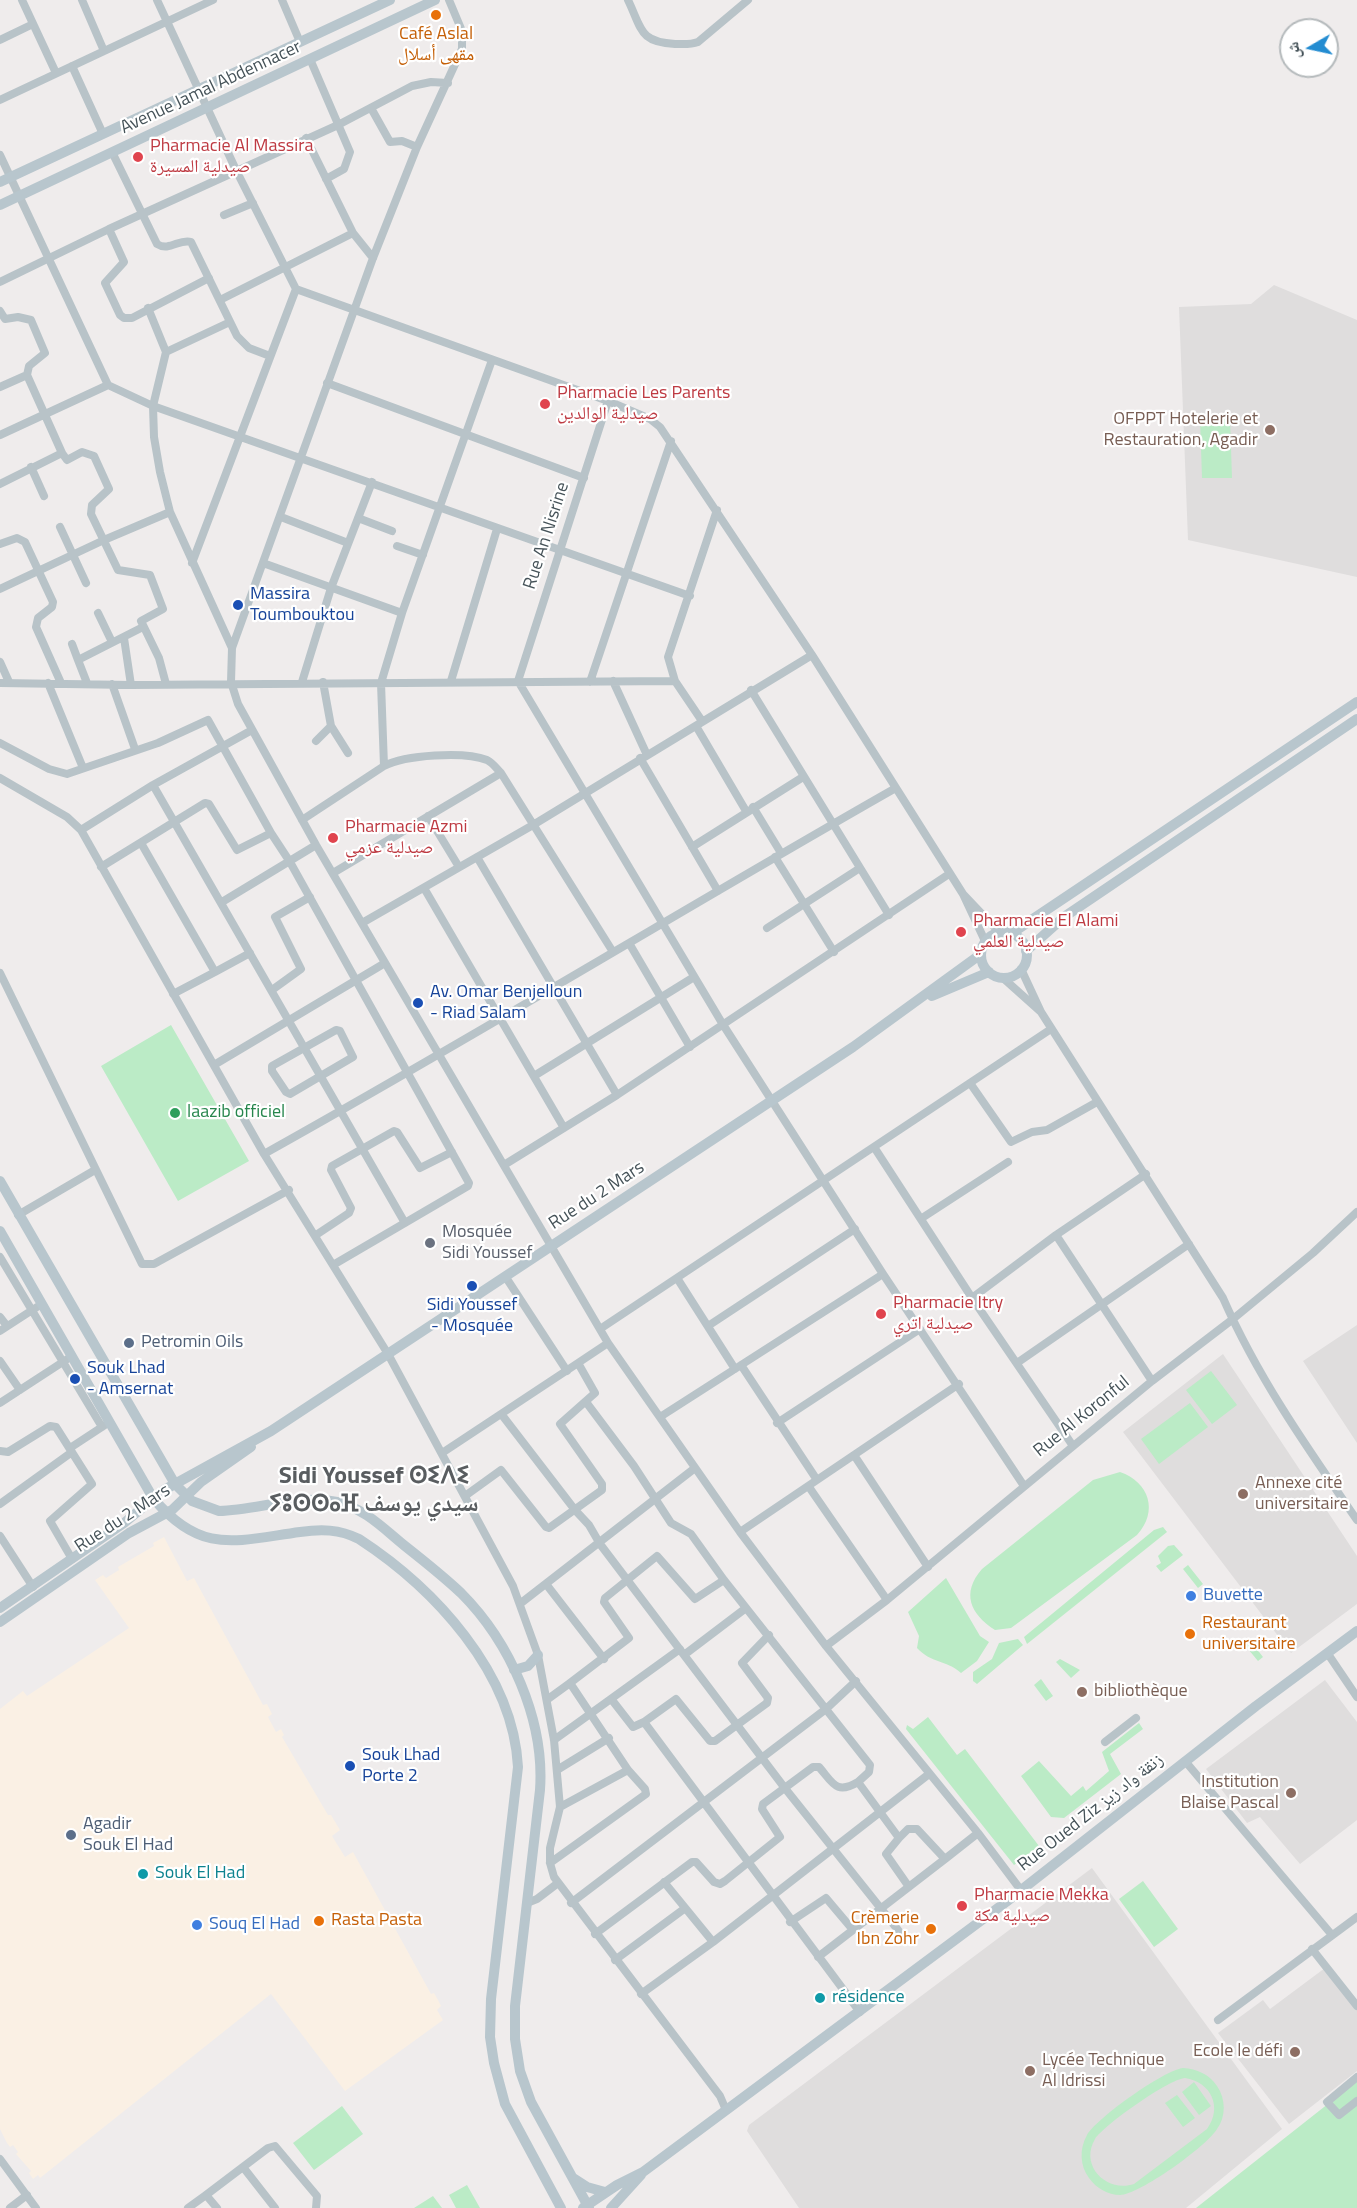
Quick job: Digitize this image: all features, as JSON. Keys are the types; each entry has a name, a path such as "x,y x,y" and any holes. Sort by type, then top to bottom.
{"street":[{"path":"22,0 56,73"},
{"path":"82,0 104,51"},
{"path":"157,0 236,170 296,288 650,418 671,441 717,510 812,655 949,874 963,894 999,932"},
{"path":"0,100 213,0"},
{"path":"282,0 300,42"},
{"name":"Avenue Jamal Abdennacer","path":"5,180 390,0"},
{"name":"Avenue Jamal Abdennacer","path":"0,205 435,0"},
{"path":"449,0 462,32 463,42 448,83 417,147 327,383 281,517 232,648 231,682 238,704 316,845 608,1343 740,1532 826,1646 978,1833 1020,1889"},
{"path":"628,0 644,34 650,40 687,44 698,42 748,0"},
{"path":"0,40 33,24"},
{"path":"310,59 350,156 344,169 326,179"},
{"path":"72,66 103,134"},
{"path":"0,282 108,229 338,125 419,84 448,83"},
{"path":"371,108 390,142 402,141 417,147"},
{"path":"306,138 353,233 373,258"},
{"path":"112,152 159,246 187,240 191,242 230,322 245,345 270,356"},
{"path":"0,155 5,180 19,196 108,385 153,406 690,596"},
{"path":"224,215 253,203"},
{"path":"108,229 124,262 105,283 120,315 124,318 132,318 209,278"},
{"path":"220,300 353,233"},
{"path":"192,563 296,288"},
{"path":"148,308 166,352 153,406 157,457 170,512 232,648"},
{"path":"0,311 5,319 18,317 31,320 45,350 43,357 29,366 27,375 62,453 68,460 82,452 94,456 109,489 90,508 120,572 150,575 163,609 141,618 143,627 159,658 166,684"},
{"path":"166,352 230,322"},
{"path":"384,766 381,683 402,613 492,360"},
{"path":"0,387 27,375"},
{"path":"327,383 465,432 536,463 584,478"},
{"path":"0,435 108,385"},
{"name":"Rue An Nisrine","path":"518,681 608,401"},
{"path":"590,682 628,575 671,441"},
{"path":"0,484 62,453"},
{"path":"31,467 44,496"},
{"path":"302,682 331,588 372,482"},
{"path":"717,510 690,596 669,648 668,664 699,724 778,855 803,904 834,952"},
{"path":"0,589 72,554 170,512"},
{"path":"281,517 348,543"},
{"path":"358,518 392,531"},
{"path":"60,527 86,583"},
{"path":"451,681 497,529"},
{"path":"0,544 17,538 25,542 53,604 38,618 36,627 61,683"},
{"path":"397,546 423,555"},
{"path":"263,563 402,613"},
{"path":"98,613 112,642"},
{"path":"78,660 143,627"},
{"path":"124,638 131,685"},
{"path":"72,644 87,683"},
{"path":"362,923 533,825 751,690 812,655"},
{"path":"0,662 5,682 131,685 231,682 675,681"},
{"path":"518,681 722,1023 883,1274 1024,1486"},
{"path":"613,681 644,756 718,891"},
{"path":"323,682 331,726 348,753"},
{"path":"48,683 83,768"},
{"path":"112,684 135,749"},
{"path":"751,690 889,915"},
{"path":"1012,933 1357,702"},
{"path":"1003,978 1014,975 1021,969 1026,951 1064,917 1357,719"},
{"path":"0,743 58,772 67,774 135,749 159,743 204,720 211,722 221,747 310,897 469,1183 468,1186 333,1265"},
{"path":"316,741 331,726"},
{"path":"81,830 153,785 252,730"},
{"path":"302,820 384,766 409,757 478,758 492,763 501,773 613,952"},
{"path":"333,873 501,773"},
{"path":"692,847 803,777"},
{"path":"0,778 67,817 81,830 264,1154 289,1190 387,1354 503,1563 521,1604 538,1655 548,1699 560,1807 550,1848 550,1863 558,1883 640,1994 720,2096 726,2110"},
{"path":"153,785 405,1223"},
{"path":"264,1154 408,1071 440,1056 552,987 663,925 778,855 894,789"},
{"path":"101,867 207,803 237,850 271,833"},
{"path":"428,816 459,867"},
{"path":"141,843 215,972"},
{"path":"222,902 316,845"},
{"path":"477,857 617,1095"},
{"path":"767,928 860,868"},
{"path":"504,1165 617,1095 949,874"},
{"path":"424,888 564,1128"},
{"path":"963,894 985,941"},
{"path":"272,990 301,969 275,917 310,897"},
{"path":"1026,951 1019,937 1012,933 999,932 985,941 981,954 983,964 989,972 1003,978 1041,1012"},
{"path":"629,943 690,1047"},
{"path":"173,994 250,953"},
{"name":"Rue du 2 Mars","path":"0,1608 124,1523 153,1498 260,1438 773,1100 921,1000 981,954"},
{"path":"213,1065 385,963"},
{"path":"1021,969 1051,1029 1096,1102 1146,1174 1223,1298 1243,1343 1273,1396 1357,1520"},
{"name":"Rue du 2 Mars","path":"921,1000 989,972"},
{"path":"0,973 141,1262 149,1266 289,1190"},
{"path":"534,1076 694,977"},
{"path":"600,1329 1051,1029"},
{"path":"336,1030 340,1031 353,1057 322,1078 288,1094 272,1071 272,1066 336,1030"},
{"path":"970,1083 1011,1143 1026,1134 1047,1130 1096,1102"},
{"path":"316,1234 350,1211 330,1167 396,1131 420,1168 452,1152"},
{"path":"874,1147 972,1298 1073,1446"},
{"path":"922,1218 1008,1162"},
{"path":"18,1215 95,1170"},
{"path":"972,1298 1146,1174"},
{"path":"0,1181 175,1484 186,1497 205,1508 219,1511 320,1500 343,1504 363,1513 460,1593 489,1628 513,1671 535,1719 541,1761 515,2006 517,2055 531,2102 586,2207"},
{"name":"Rue Al Koronful","path":"826,1646 887,1600 1073,1446 1233,1319 1313,1253 1357,1212"},
{"path":"708,1326 855,1229"},
{"path":"0,1231 62,1363 166,1514 190,1532 215,1540 239,1540 323,1530 344,1532 359,1539 447,1613 468,1640 498,1692 513,1728 518,1767 491,1999 492,2050 505,2104 561,2208"},
{"path":"1056,1236 1152,1382"},
{"path":"1017,1363 1189,1244"},
{"path":"0,1257 72,1356 106,1424"},
{"path":"660,1417 883,1274"},
{"path":"506,1276 567,1371"},
{"path":"676,1278 816,1480"},
{"path":"0,1317 4,1329 37,1307"},
{"path":"777,1423 920,1329"},
{"path":"442,1453 608,1343"},
{"path":"0,1403 72,1356"},
{"path":"0,1361 20,1390"},
{"path":"465,1496 499,1469 503,1471 546,1527 552,1527 603,1487 560,1424 594,1396 594,1390 578,1363"},
{"path":"740,1532 958,1384"},
{"path":"586,1402 634,1466 670,1523 691,1534 724,1580 870,1765 870,1772 858,1782 844,1789 839,1788 817,1766 784,1787 762,1805 780,1837 748,1863 720,1884 714,1882 694,1862 595,1934"},
{"path":"502,1415 589,1525 600,1544 784,1787 902,1935"},
{"path":"0,1504 106,1424"},
{"path":"0,1451 8,1452 52,1425 56,1427 92,1485 50,1521 72,1559"},
{"name":"Rue du 2 Mars","path":"0,1622 129,1533 166,1514 201,1482 240,1456 260,1438"},
{"path":"854,1455 928,1567"},
{"path":"521,1604 695,1468"},
{"path":"809,1487 887,1600"},
{"path":"2,1542 33,1587"},
{"path":"548,1699 629,1638 604,1600 659,1556 695,1599 724,1580"},
{"path":"546,1584 604,1659"},
{"path":"554,1740 746,1608"},
{"name":"Rue Oued Ziz زنقة واد زيز","path":"586,2207 605,2192 643,2172 860,2012 1040,1876 1185,1761 1357,1632"},
{"path":"612,1700 633,1727 644,1722 676,1699 710,1741 737,1725 768,1701 742,1663 769,1635"},
{"path":"1328,1654 1357,1697"},
{"path":"513,1671 528,1666 538,1655"},
{"path":"571,1903 826,1709 856,1682"},
{"path":"550,1863 645,1797 645,1789 628,1770 609,1738 570,1683"},
{"path":"1105,1742 1136,1718"},
{"path":"644,1722 790,1922 860,2012"},
{"path":"557,1770 609,1738"},
{"path":"1185,1761 1332,1935"},
{"path":"560,1807 628,1770"},
{"path":"640,1994 712,1942 929,1774"},
{"path":"858,1782 898,1838"},
{"path":"909,1887 886,1854 898,1838 908,1830 917,1829 945,1860"},
{"path":"818,1957 978,1833"},
{"path":"664,1882 712,1942"},
{"path":"527,1903 537,1899 558,1883"},
{"path":"790,1922 826,1898 853,1930"},
{"path":"615,1960 684,1909"},
{"path":"1218,2020 1357,1917"},
{"path":"1312,1949 1357,2006"},
{"path":"1357,2077 1327,2102 1339,2115 1357,2101"},
{"path":"188,2208 268,2148 278,2148 316,2196 316,2208"},
{"path":"0,2158 36,2208"},
{"path":"243,2166 275,2208"},
{"name":"Rue Oued Ziz زنقة واد زيز","path":"611,2208 643,2172"},
{"path":"571,2176 587,2187 605,2192"},
{"path":"10,2208 27,2195"},
{"path":"206,2195 217,2208"}],"shaded area":[{"name":"OFPPT Hotelerie et Restauration, Agadir","path":"1274,285 1357,320 1357,577 1188,540 1179,307 1251,304"},
{"path":"1357,1325 1357,1443 1303,1361"},
{"name":"Annexe cité universitaire","path":"1223,1354 1357,1556 1357,1604 1291,1653 1123,1432"},
{"name":"Souq El Had","path":"164,1537 187,1581 194,1578 263,1705 267,1704 272,1714 268,1717 276,1732 281,1729 284,1735 282,1737 328,1815 331,1815 340,1830 332,1836 345,1857 353,1852 431,1994 434,1993 438,2000 441,2006 437,2010 443,2020 345,2091 271,1994 40,2178 38,2175 33,2179 29,2173 31,2171 16,2154 18,2152 13,2145 10,2147 7,2143 0,2129 0,1709 23,1691 27,1696 129,1628 95,1580 103,1575 106,1578 119,1570 118,1567 154,1546 153,1543"},
{"name":"Institution Blaise Pascal","path":"1325,1680 1357,1722 1357,1820 1300,1864 1260,1817 1247,1823 1206,1769"},
{"name":"Lycée Technique Al Idrissi","path":"1092,1868 1282,2129 1186,2208 799,2208 747,2131 749,2125"},
{"name":"Ecole le défi","path":"1325,1968 1357,2007 1357,2071 1289,2124 1218,2033 1263,2000 1270,2009"}],"green space":[{"path":"1200,418 1230,418 1232,478 1202,478"},
{"name":"laazib officiel","path":"171,1025 249,1161 178,1201 101,1066"},
{"path":"1211,1371 1237,1405 1212,1424 1186,1390"},
{"path":"1190,1403 1208,1427 1159,1464 1141,1439"},
{"path":"1120,1472 1138,1483 1148,1498 1148,1516 1137,1535 1011,1628 995,1630 986,1624 974,1610 970,1595 972,1586 982,1569 1093,1480"},
{"path":"1163,1527 1167,1532 1027,1644 1024,1637 1154,1530"},
{"path":"1174,1545 1183,1555 1161,1572 1156,1566 1161,1563 1158,1556 1168,1546"},
{"path":"1188,1565 1203,1584 1198,1588 1183,1569"},
{"path":"946,1578 980,1636 989,1642 977,1661 961,1673 949,1665 928,1657 917,1648 919,1636 908,1612"},
{"path":"1018,1639 1023,1645 977,1684 973,1681 973,1672 992,1659 999,1643"},
{"path":"1249,1639 1263,1657 1258,1661 1243,1643"},
{"path":"1060,1659 1080,1670 1071,1678 1056,1662"},
{"path":"1041,1679 1053,1696 1046,1701 1034,1685"},
{"path":"928,1717 957,1755 965,1749 1039,1846 1014,1865 906,1729 907,1725 913,1729"},
{"path":"1139,1723 1143,1729 1110,1754 1121,1774 1064,1818 1051,1817 1021,1776 1039,1761 1071,1796 1083,1786 1086,1791 1109,1771 1102,1752"},
{"path":"1143,1881 1178,1929 1154,1947 1119,1899"},
{"path":"1183,2068 1193,2070 1206,2075 1214,2082 1223,2102 1223,2114 1217,2129 1187,2157 1156,2179 1129,2193 1111,2194 1095,2185 1086,2173 1082,2157 1084,2140 1087,2135 1117,2107 1161,2077","holes":["1185,2078 1194,2080 1208,2090 1214,2104 1212,2121 1207,2129 1134,2184 1114,2185 1098,2175 1093,2167 1091,2149 1101,2132 1165,2086"]},
{"path":"1357,2081 1357,2208 1196,2208"},
{"path":"1194,2082 1211,2106 1199,2115 1182,2092"},
{"path":"1177,2095 1195,2118 1183,2127 1165,2103"},
{"path":"342,2106 363,2134 314,2170 293,2143"},
{"path":"467,2185 480,2208 456,2208 449,2195"},
{"path":"433,2196 442,2208 414,2208"}],"place":[{"name":"Café Aslal مقهى أسلال","path":"436,15"},
{"name":"Pharmacie Al Massira صيدلية المسيرة","path":"138,157"},
{"name":"Pharmacie Les Parents صيدلية الوالدين","path":"545,404"},
{"name":"OFPPT Hotelerie et Restauration, Agadir","path":"1270,430"},
{"name":"Massira Toumbouktou","path":"238,605"},
{"name":"Pharmacie Azmi صيدلية عزمي","path":"333,838"},
{"name":"Pharmacie El Alami صيدلية العلمي","path":"961,932"},
{"name":"Av. Omar Benjelloun - Riad Salam","path":"418,1003"},
{"name":"laazib officiel","path":"175,1113"},
{"name":"Mosquée Sidi Youssef","path":"430,1243"},
{"name":"Sidi Youssef - Mosquée","path":"472,1286"},
{"name":"Pharmacie Itry صيدلية اتري","path":"881,1314"},
{"name":"Petromin Oils","path":"129,1343"},
{"name":"Souk Lhad - Amsernat","path":"75,1379"},
{"name":"Annexe cité universitaire","path":"1243,1494"},
{"name":"Buvette","path":"1191,1596"},
{"name":"Restaurant universitaire","path":"1190,1634"},
{"name":"bibliothèque","path":"1082,1692"},
{"name":"Souk Lhad Porte 2","path":"350,1766"},
{"name":"Institution Blaise Pascal","path":"1291,1793"},
{"name":"Agadir Souk El Had","path":"71,1835"},
{"name":"Souk El Had","path":"143,1874"},
{"name":"Pharmacie Mekka صيدلية مكة","path":"962,1906"},
{"name":"Rasta Pasta","path":"319,1921"},
{"name":"Souq El Had","path":"197,1925"},
{"name":"Crèmerie Ibn Zohr","path":"931,1929"},
{"name":"résidence","path":"820,1998"},
{"name":"Ecole le défi","path":"1295,2052"},
{"name":"Lycée Technique Al Idrissi","path":"1030,2071"}],"district":[{"name":"Sidi Youssef ⵙⵉⴷⵉ ⵢⵓⵙⵙⴰⴼ سيدي يوسف","path":"374,1491"}]}
